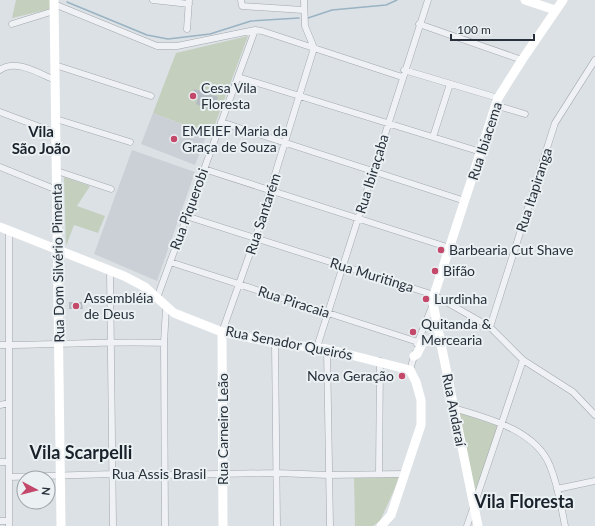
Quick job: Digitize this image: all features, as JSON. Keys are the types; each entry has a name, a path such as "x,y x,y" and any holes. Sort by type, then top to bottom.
{"street":[{"path":"153,0 189,2 187,29"},
{"path":"304,0 305,26 314,48"},
{"name":"Rua Ibiraçaba","path":"317,347 403,73 428,0"},
{"path":"523,0 555,10"},
{"name":"Rua Ibiacema","path":"410,370 497,102 522,60 563,0"},
{"path":"242,3 304,10"},
{"path":"12,24 54,5 157,46 177,46 255,30 403,73 450,84 525,114"},
{"name":"Rua Dom Silvério Pimenta","path":"54,5 61,526"},
{"path":"419,24 522,60"},
{"name":"Rua Piquerobi","path":"157,298 255,30"},
{"name":"Rua Santarém","path":"222,332 256,239 314,48"},
{"name":"Rua Itapiranga","path":"490,327 555,123 595,60"},
{"path":"0,70 7,65 16,65 55,80"},
{"path":"55,65 151,96"},
{"path":"238,77 481,152"},
{"path":"433,137 450,84"},
{"path":"0,112 56,133"},
{"path":"56,119 130,142"},
{"path":"221,122 465,201"},
{"path":"0,167 57,190"},
{"path":"204,168 450,248"},
{"path":"56,171 111,189"},
{"name":"Rua Muritinga","path":"186,216 343,266 434,299 490,327 523,360 573,392 595,415"},
{"name":"Rua Senador Queirós","path":"0,227 124,276 145,287 166,308 174,313 222,332 275,343 327,349 380,361 410,370"},
{"path":"0,521 9,523 9,230"},
{"name":"Rua Piracaia","path":"170,262 418,342"},
{"path":"110,270 113,526"},
{"name":"Rua Andaraí","path":"434,299 440,339 478,526"},
{"path":"165,526 164,343 166,308"},
{"name":"Rua Carneiro Leão","path":"222,332 223,526"},
{"path":"414,356 417,354 423,342 440,339"},
{"path":"0,345 59,345 112,341 164,343"},
{"path":"275,343 277,473 276,526"},
{"path":"327,349 330,526"},
{"path":"467,526 523,360"},
{"path":"379,474 380,361"},
{"path":"381,526 391,514 421,425 422,411 416,382 410,370"},
{"path":"0,405 9,403"},
{"path":"454,408 501,424 521,434 544,455 550,465 557,488 565,526"},
{"path":"0,462 9,462"},
{"name":"Rua Assis Brasil","path":"9,477 60,477 113,474 404,474"},
{"path":"557,488 595,481"}],"shaded area":[{"name":"EMEIEF Maria da Graça de Souza","path":"153,113 207,134 195,165 141,144"},
{"path":"132,150 195,172 157,281 94,254"}],"green space":[{"path":"16,0 51,0 50,9 12,18"},
{"name":"Cesa Vila Floresta","path":"248,36 211,135 153,113 176,53"},
{"path":"64,177 90,186 77,206 105,216 98,233 74,225 66,246"},
{"path":"457,412 498,426 473,500"},
{"path":"354,477 400,477 380,521 373,526 355,526"}],"building":[{"path":"194,89 218,97 212,111 196,104 198,98 192,96"},
{"name":"Assembléia de Deus","path":"69,302 82,302 83,309 69,309"}],"waterway":[{"path":"308,18 332,10 386,5 397,0"},
{"path":"67,2 147,35 168,39 210,34 251,21 299,18"}],"place":[{"name":"Cesa Vila Floresta","path":"193,96"},
{"name":"EMEIEF Maria da Graça de Souza","path":"174,139"},
{"name":"Barbearia Cut Shave","path":"441,250"},
{"name":"Bifão","path":"435,271"},
{"name":"Lurdinha","path":"426,299"},
{"name":"Assembléia de Deus","path":"76,306"},
{"name":"Quitanda & Mercearia","path":"413,332"},
{"name":"Nova Geração","path":"402,376"}],"district":[{"name":"Vila São João","path":"41,140"},
{"name":"Vila Scarpelli","path":"81,453"},
{"name":"Vila Floresta","path":"524,502"}]}
